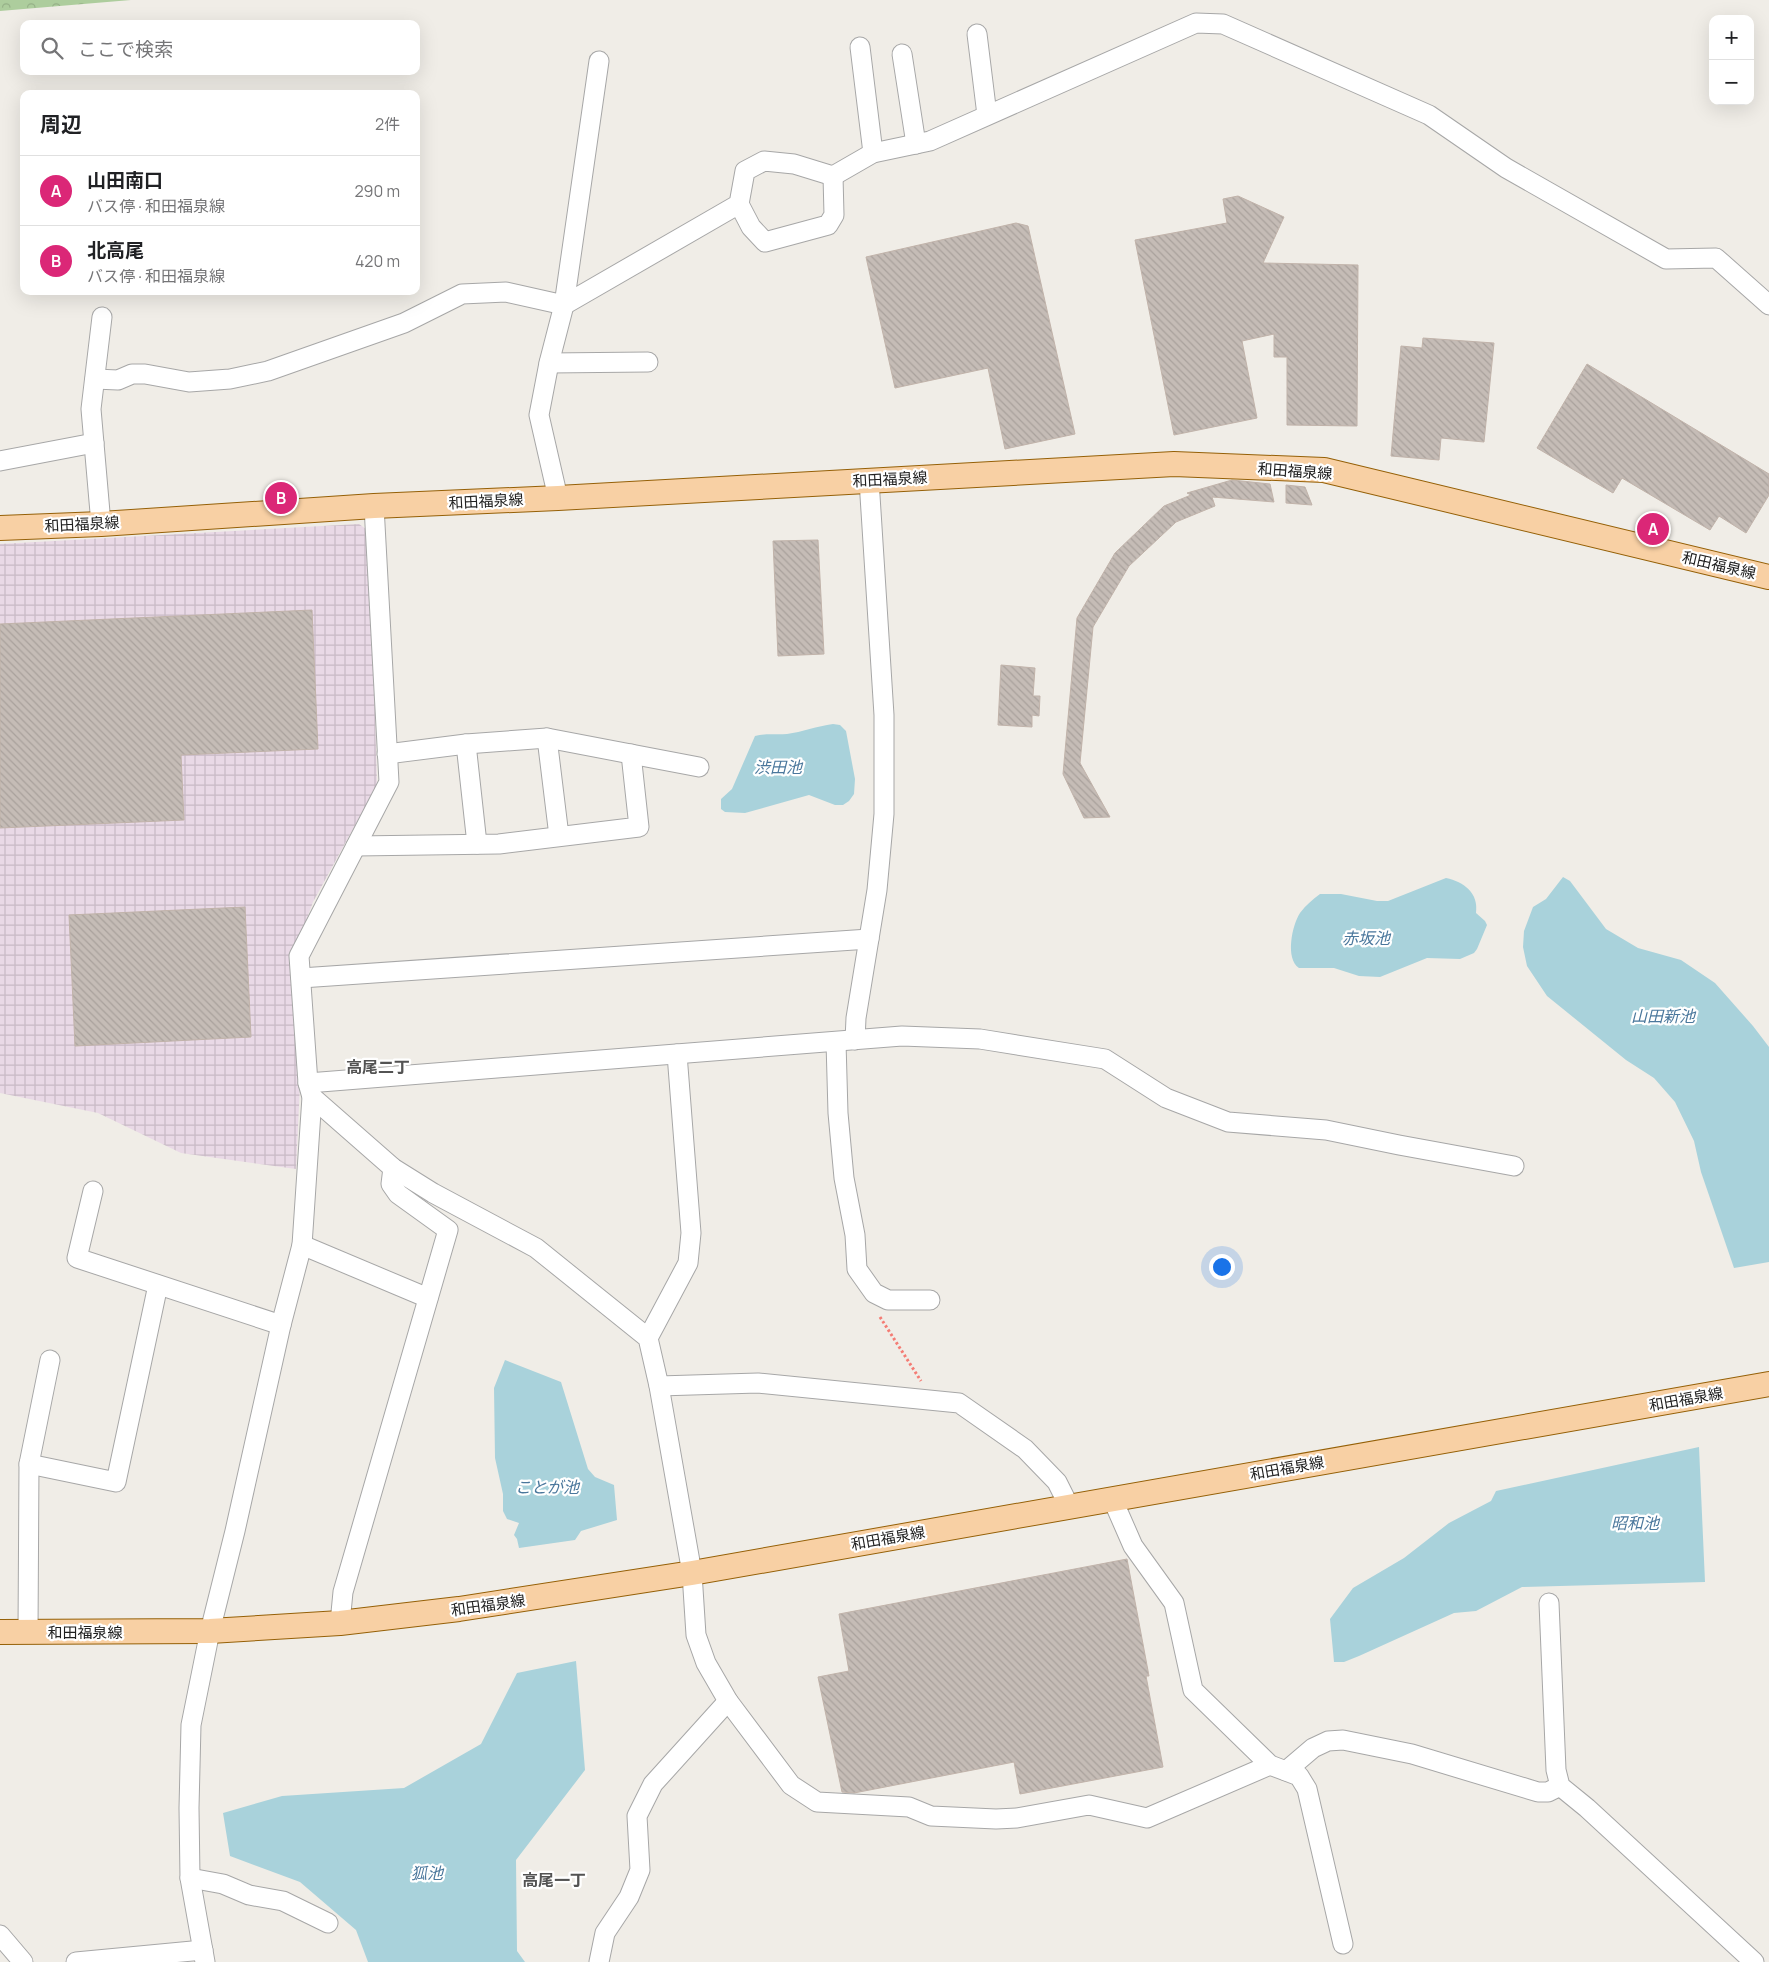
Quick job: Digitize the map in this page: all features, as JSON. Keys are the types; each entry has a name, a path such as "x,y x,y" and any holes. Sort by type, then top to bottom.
{"main road":[{"name":"和田福泉線","path":"0,528 101,524 374,506 558,498 1174,464 1324,470 1769,577"},
{"name":"和田福泉線","path":"0,1632 210,1631 340,1623 459,1610 692,1574 1112,1498 1769,1384"}],"street":[{"path":"833,176 834,215 828,225 765,242 751,227 739,204 745,171 764,161 794,164 833,176 874,154 930,141 1196,23 1223,24 1429,115 1506,168 1666,259 1716,258 1769,305"},
{"path":"977,34 987,115"},
{"path":"860,47 874,154"},
{"path":"902,54 916,144"},
{"path":"558,498 539,415 549,363 564,305 599,61"},
{"path":"94,380 118,380 132,374 146,374 189,382 230,379 259,373 404,323 462,294 506,292 564,305 739,204"},
{"path":"101,524 91,409 102,317"},
{"path":"549,363 648,362"},
{"path":"0,462 94,443"},
{"path":"855,1040 856,1018 876,890 884,814 884,715 869,480"},
{"path":"76,1962 204,1956 190,1878 191,1725 210,1631 235,1531 281,1325 302,1245 310,1090 299,956 389,782 374,506"},
{"path":"387,754 466,744 547,738 699,767"},
{"path":"547,738 559,836"},
{"path":"466,744 477,844"},
{"path":"356,846 499,844 640,827 631,754"},
{"path":"301,978 869,939"},
{"path":"310,1090 677,1054 902,1036 980,1039 1105,1059 1166,1098 1228,1122 1326,1130 1514,1166"},
{"path":"836,1042 838,1113 844,1178 855,1235 857,1269 874,1293 888,1300 930,1300"},
{"path":"648,1338 688,1263 691,1234 677,1054"},
{"path":"310,1090 393,1168 433,1193 536,1248 648,1338 659,1386 692,1574 696,1635 706,1663 728,1701 791,1785 817,1802 908,1807 932,1816 996,1819 1017,1818 1089,1805 1147,1818 1278,1768 1328,1741 1343,1740 1412,1754 1538,1792 1548,1792 1560,1786"},
{"path":"340,1623 343,1592 448,1230 398,1194 391,1184 393,1168"},
{"path":"93,1192 77,1258 281,1325"},
{"path":"302,1245 428,1298"},
{"path":"29,1464 116,1482 158,1285"},
{"path":"28,1633 29,1464 50,1360"},
{"path":"659,1386 758,1383 960,1403 1025,1449 1057,1482 1069,1506"},
{"path":"1112,1498 1133,1546 1174,1603 1193,1690 1278,1768 1300,1776 1307,1789 1343,1944"},
{"path":"1549,1603 1556,1770 1560,1786 1587,1808 1754,1962"},
{"path":"599,1962 605,1933 629,1897 640,1870 637,1816 653,1784 728,1701"},
{"path":"190,1878 223,1884 249,1895 283,1901 328,1923"},
{"path":"0,1935 23,1962"}],"path":[{"path":"878,1314 907,1361 935,1400"}],"shaded area":[{"path":"359,524 370,532 377,785 313,902 292,959 300,1085 296,1169 181,1153 98,1113 0,1093 0,544"}],"green space":[{"path":"0,0 131,0 0,11"}],"water":[{"name":"渋田池","path":"833,724 840,725 846,731 855,779 854,794 849,801 843,805 835,805 809,795 745,813 725,812 721,809 721,799 732,789 755,736 787,734"},
{"name":"山田新池","path":"1563,877 1570,881 1606,929 1638,948 1681,960 1715,983 1769,1047 1769,1262 1734,1268 1701,1172 1694,1141 1675,1102 1654,1078 1626,1060 1547,996 1527,966 1523,947 1524,931 1533,907 1546,899"},
{"name":"赤坂池","path":"1446,878 1459,882 1469,889 1475,900 1476,913 1487,925 1474,953 1460,959 1427,958 1380,977 1359,976 1334,968 1299,968 1295,964 1291,950 1294,925 1302,910 1320,894 1341,894 1377,901 1388,901"},
{"name":"ことが池","path":"505,1360 561,1382 588,1469 595,1477 614,1485 617,1520 581,1531 575,1540 519,1548 514,1535 519,1523 507,1519 503,1511 503,1494 495,1458 494,1388"},
{"name":"昭和池","path":"1699,1447 1705,1582 1522,1587 1476,1611 1454,1613 1359,1656 1344,1662 1334,1662 1330,1619 1353,1588 1404,1558 1449,1523 1491,1501 1496,1491"},
{"name":"狐池","path":"576,1661 585,1770 516,1860 517,1951 525,1962 368,1962 356,1930 300,1882 230,1856 223,1813 282,1796 404,1788 481,1744 517,1673"}],"building":[{"path":"1238,196 1284,217 1263,263 1358,265 1357,426 1287,425 1287,357 1274,357 1274,334 1242,341 1257,418 1174,435 1135,240 1227,223 1223,199"},
{"path":"1016,223 1028,226 1075,434 1005,449 988,368 895,388 866,257"},
{"path":"1423,338 1494,343 1484,442 1441,438 1439,460 1391,456 1401,346 1422,348"},
{"path":"1587,364 1769,474 1769,495 1746,533 1719,516 1710,530 1622,478 1613,493 1537,448"},
{"path":"1232,480 1270,484 1274,502 1212,497 1215,506 1176,522 1129,566 1093,627 1080,763 1110,817 1084,818 1063,774 1077,618 1115,553 1164,506 1191,495 1187,493"},
{"path":"1286,485 1305,487 1312,505 1286,503"},
{"path":"818,540 824,654 778,656 773,541"},
{"path":"312,610 318,749 181,755 184,820 0,828 0,624"},
{"path":"1001,665 1035,668 1033,696 1040,696 1039,716 1032,715 1032,727 998,725"},
{"path":"245,907 251,1037 75,1046 69,915"},
{"path":"1127,1559 1149,1676 1146,1676 1163,1767 1020,1794 1014,1762 854,1793 842,1792 818,1677 849,1671 839,1614"}],"place":[{"name":"北高尾","path":"281,498"},
{"name":"山田南口","path":"1653,529"}],"district":[{"name":"高尾二丁","path":"378,1067"},
{"name":"高尾一丁","path":"554,1880"}]}
